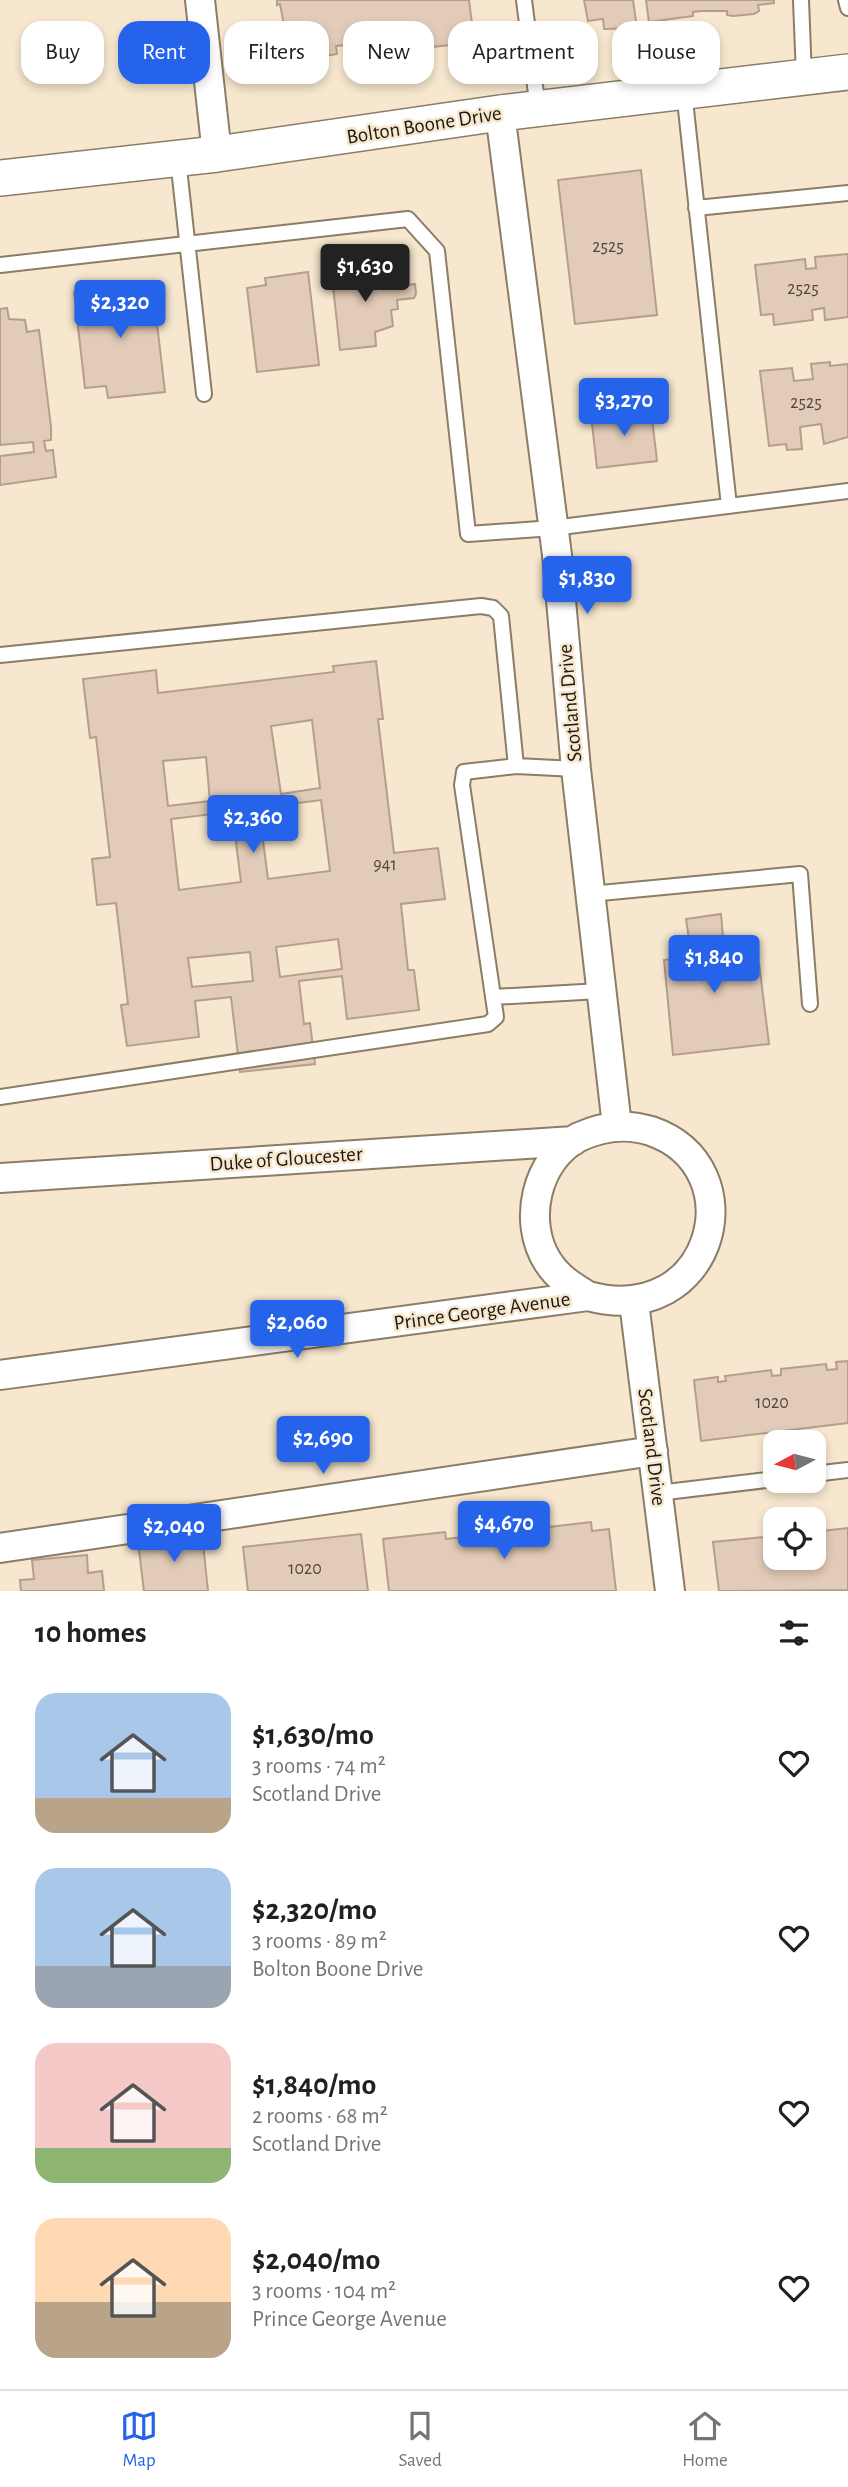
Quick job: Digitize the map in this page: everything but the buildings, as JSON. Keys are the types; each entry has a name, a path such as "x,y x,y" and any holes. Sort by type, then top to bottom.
{"street":[{"path":"200,0 217,154"},
{"name":"Bolton Boone Drive","path":"0,178 178,159 500,113 848,72"},
{"name":"Scotland Drive","path":"500,113 553,528 576,769 617,1126"},
{"path":"617,1126 650,1131 680,1147 700,1174 710,1205 710,1228 704,1250 692,1269 666,1291 634,1302 611,1302 589,1296 566,1282 548,1262 537,1237 534,1210 540,1183 553,1160 573,1141 594,1130 617,1126"},
{"name":"Duke of Gloucester","path":"0,1178 573,1141"},
{"name":"Prince George Avenue","path":"0,1375 589,1296"},
{"name":"Scotland Drive","path":"634,1302 670,1591"},
{"path":"0,1548 653,1451"}],"lane":[{"path":"524,0 538,109"},
{"path":"801,0 804,77"},
{"path":"846,0 848,8"},
{"path":"684,91 729,506"},
{"path":"178,159 204,394"},
{"path":"696,208 848,193"},
{"path":"0,265 408,219 437,251 468,534 553,528 848,491"},
{"path":"0,655 493,608 501,616 516,766"},
{"path":"0,1097 488,1024 496,1017 462,785 464,772 516,766 576,769"},
{"path":"590,894 800,874 810,1004"},
{"path":"494,997 600,991"},
{"path":"826,1473 848,1470"},
{"path":"658,1493 763,1480"}]}
